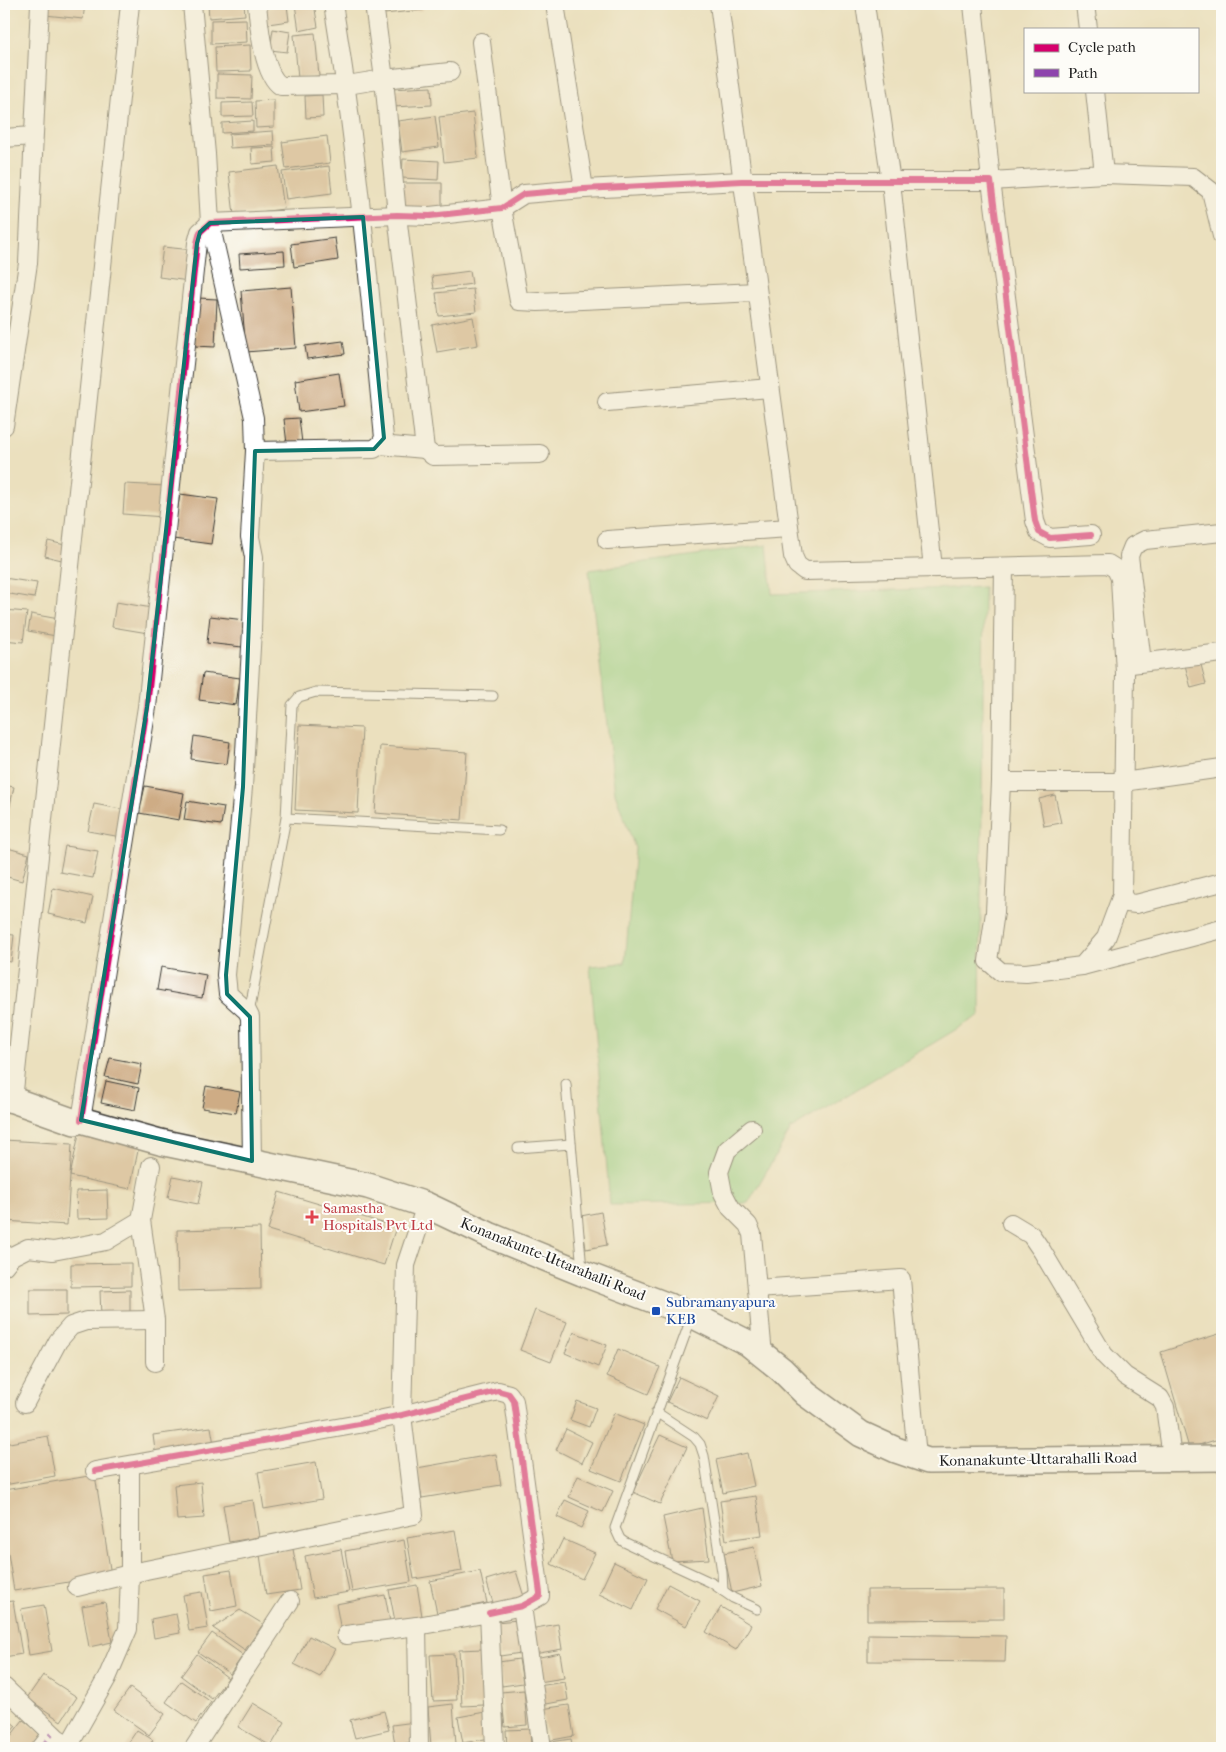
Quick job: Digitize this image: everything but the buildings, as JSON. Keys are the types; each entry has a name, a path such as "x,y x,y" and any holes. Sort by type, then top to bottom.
{"main road":[{"name":"Konanakunte-Uttarahalli Road","path":"8,1099 75,1122 81,1120 160,1142 368,1186 426,1205 489,1235 692,1315 748,1343 782,1370 806,1394 861,1434 896,1450 928,1461 1172,1457 1222,1458"}],"street":[{"path":"4,426 28,263 40,4"},
{"path":"8,1099 130,4"},
{"path":"192,4 206,154 210,223 254,418 256,451 250,537 254,557 252,630 243,787 226,976 228,994 249,1014 251,1029 252,1161"},
{"path":"257,4 264,60 276,83 281,86 347,85 384,78 450,72"},
{"path":"256,451 374,449 380,445 384,438 363,217 347,85 333,4"},
{"path":"374,4 384,78 397,215 425,449"},
{"path":"555,4 584,189"},
{"path":"719,4 789,528 793,556 797,565 805,571 1108,564 1116,569 1120,578 1133,663"},
{"path":"865,4 891,182 933,568"},
{"path":"973,4 991,181 1035,521 1039,532 1050,538 1091,536"},
{"path":"1085,4 1088,28"},
{"path":"481,42 502,208 520,301 538,302 757,292"},
{"path":"1095,92 1104,174"},
{"path":"4,138 33,136"},
{"path":"81,1120 147,707 197,243 200,232 210,223 397,215 430,216 502,208 524,194 584,189 742,181 991,181 1104,174 1193,177 1211,191 1222,236"},
{"path":"607,402 770,388"},
{"path":"380,445 425,449 434,456 540,454"},
{"path":"608,540 789,528"},
{"path":"1082,966 1106,938 1122,894 1123,782 1133,663 1130,556 1133,546 1145,540 1222,532"},
{"path":"1004,566 996,912 988,961 1001,972 1026,973 1082,966 1222,929"},
{"path":"1133,663 1222,653"},
{"path":"1000,782 1123,782 1222,768"},
{"path":"1122,894 1127,903 1136,904 1222,882"},
{"path":"752,1129 726,1150 719,1172 722,1193 731,1208 748,1225 752,1234 763,1355"},
{"path":"151,1166 141,1220 155,1320 155,1362"},
{"path":"77,1587 130,1574 414,1515 402,1415 406,1265 426,1205"},
{"path":"4,1266 12,1256 28,1248 53,1251 106,1241 141,1220"},
{"path":"1011,1223 1031,1236 1042,1251 1104,1355 1125,1376 1160,1398 1165,1407 1172,1457"},
{"path":"757,1288 901,1280 917,1457"},
{"path":"25,1403 58,1341 71,1326 86,1321 155,1320"},
{"path":"94,1471 130,1466 402,1415 498,1391 508,1394 514,1401 540,1596 522,1606 489,1613 417,1626 346,1635"},
{"path":"4,1688 52,1734 71,1747 107,1678 128,1629 130,1466"},
{"path":"194,1748 290,1601"},
{"path":"522,1606 542,1748"},
{"path":"489,1613 495,1748"},
{"path":"417,1626 419,1748"},
{"path":"41,1748 52,1734"}],"lane":[{"path":"249,1014 286,818 292,705 299,697 316,692 493,696"},
{"path":"286,818 499,830"},
{"path":"566,1084 582,1273"},
{"path":"518,1148 571,1144"},
{"path":"692,1315 615,1528 620,1539 624,1542 712,1583 733,1598 756,1608"},
{"path":"656,1412 694,1436 704,1456 724,1591"}],"highlighted area":[{"path":"363,217 384,438 374,449 255,451 243,787 226,975 227,994 250,1017 252,1161 81,1120 147,707 197,243 200,232 210,223"}],"green space":[{"path":"767,545 772,594 984,587 980,1015 791,1129 748,1203 610,1205 590,966 625,963 635,848 615,793 589,570"}],"marked path":[{"path":"41,1748 52,1734"}],"cycle path":[{"path":"81,1120 147,707 197,243 200,232 210,223 397,215 430,216 502,208 524,194 584,189 742,181 991,181 1035,521 1039,532 1050,538 1091,535"},
{"path":"95,1471 359,1424 498,1391 509,1394 514,1401 540,1596 522,1606 489,1613"}],"place":[{"name":"Samastha Hospitals Pvt Ltd","path":"312,1217"},
{"name":"Subramanyapura KEB","path":"656,1311"}]}
